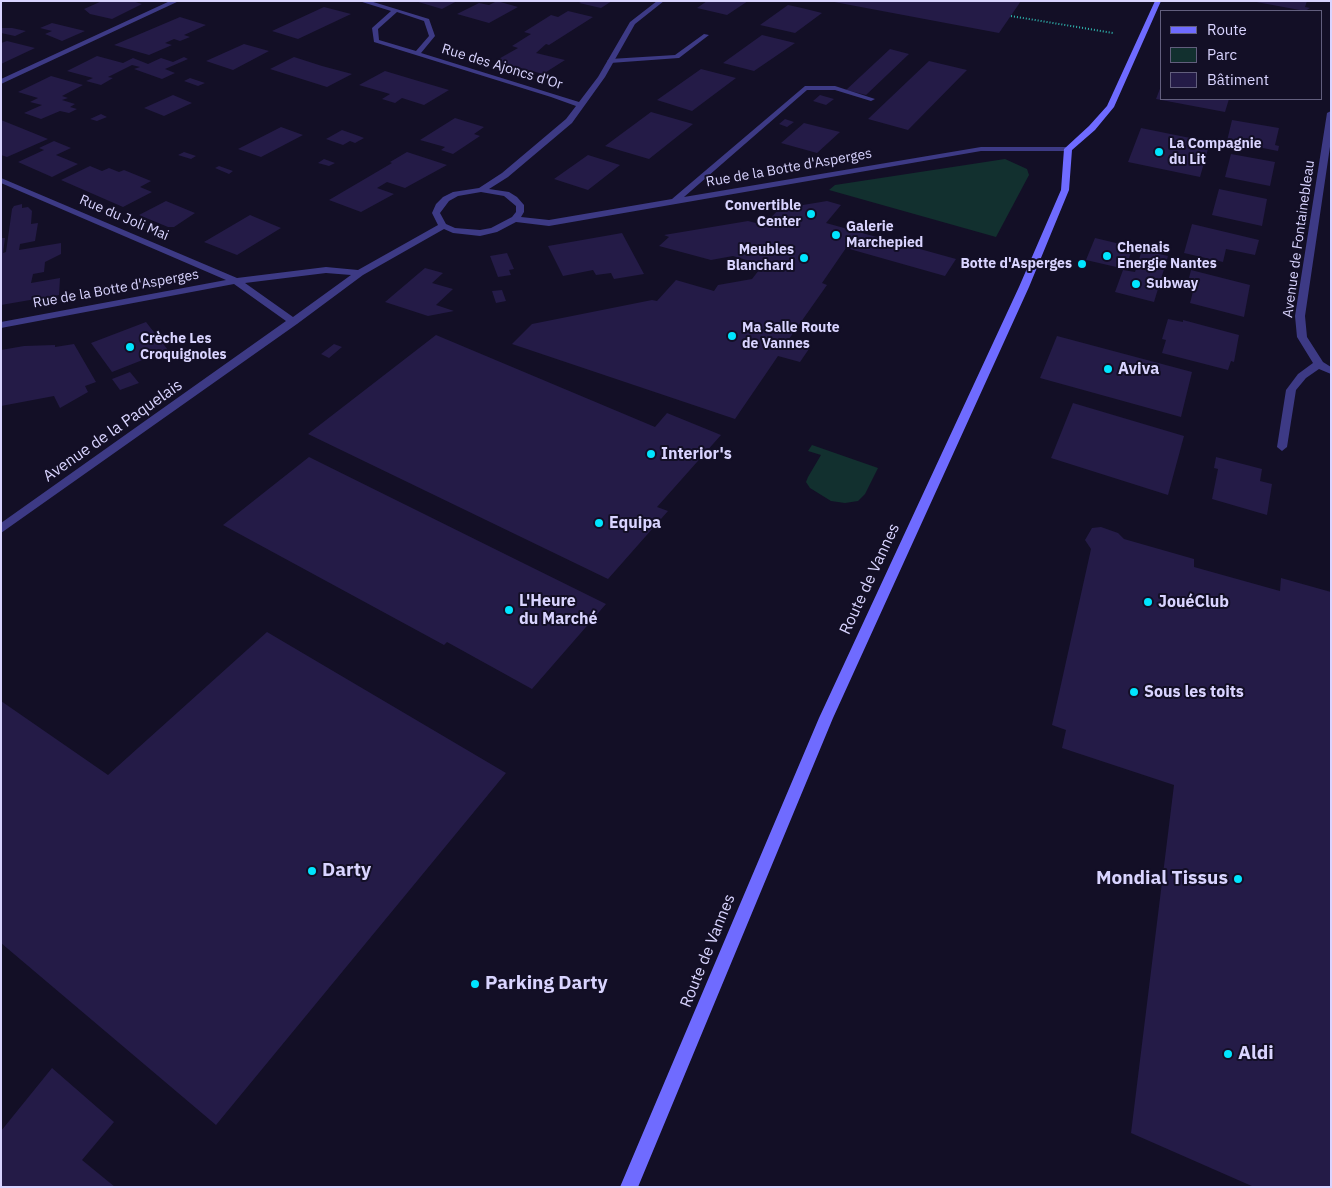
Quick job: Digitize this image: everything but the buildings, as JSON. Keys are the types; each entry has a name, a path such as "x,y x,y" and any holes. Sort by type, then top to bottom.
{"main road":[{"path":"1068,149 1092,128 1110,108 1158,1"},
{"name":"Route de Vannes","path":"629,1187 826,718 1032,270 1065,190 1068,149"}],"street":[{"path":"1,82 176,1"},
{"name":"Rue des Ajoncs d'Or","path":"362,1 427,20 432,36 417,54"},
{"path":"482,190 505,175 558,132 601,77 632,23 661,1"},
{"name":"Rue des Ajoncs d'Or","path":"396,10 375,28 376,41 554,94 580,105"},
{"path":"610,61 677,57 706,35"},
{"path":"675,201 805,88 834,88 871,99"},
{"name":"Avenue de Fontainebleau","path":"1331,113 1300,316 1302,337 1309,351 1319,364 1331,372"},
{"name":"Rue de la Botte d'Asperges","path":"515,219 549,223 981,149 1068,149"},
{"name":"Rue du Joli Mai","path":"1,180 236,281"},
{"path":"482,190 506,194 514,198 520,205 520,212 515,219 494,230 466,233 443,226 436,213 439,206 456,194 482,190"},
{"name":"Avenue de la Paquelais","path":"1,529 294,322 360,273 443,226"},
{"name":"Rue de la Botte d'Asperges","path":"1,325 236,281 326,270 360,273"},
{"path":"236,281 294,322"},
{"path":"1282,447 1291,390 1302,376 1319,364"}],"path":[{"path":"1010,16 1141,38"}],"green space":[{"path":"1005,159 1027,169 1029,175 996,237 829,190 835,185"},
{"path":"812,445 878,468 865,494 858,501 845,503 831,501 810,488 806,482 821,455 808,451"}],"place":[{"name":"La Compagnie du Lit","path":"1159,152"},
{"name":"Convertible Center","path":"811,214"},
{"name":"Galerie Marchepied","path":"836,235"},
{"name":"Chenais Energie Nantes","path":"1107,256"},
{"name":"Meubles Blanchard","path":"804,258"},
{"name":"Botte d'Asperges","path":"1082,264"},
{"name":"Subway","path":"1136,284"},
{"name":"Ma Salle Route de Vannes","path":"732,336"},
{"name":"Crèche Les Croquignoles","path":"130,347"},
{"name":"Aviva","path":"1108,369"},
{"name":"Interior's","path":"651,454"},
{"name":"Equipa","path":"599,523"},
{"name":"JouéClub","path":"1148,602"},
{"name":"L'Heure du Marché","path":"509,610"},
{"name":"Sous les toits","path":"1134,692"},
{"name":"Darty","path":"312,871"},
{"name":"Mondial Tissus","path":"1238,879"},
{"name":"Parking Darty","path":"475,984"},
{"name":"Aldi","path":"1228,1054"}]}
